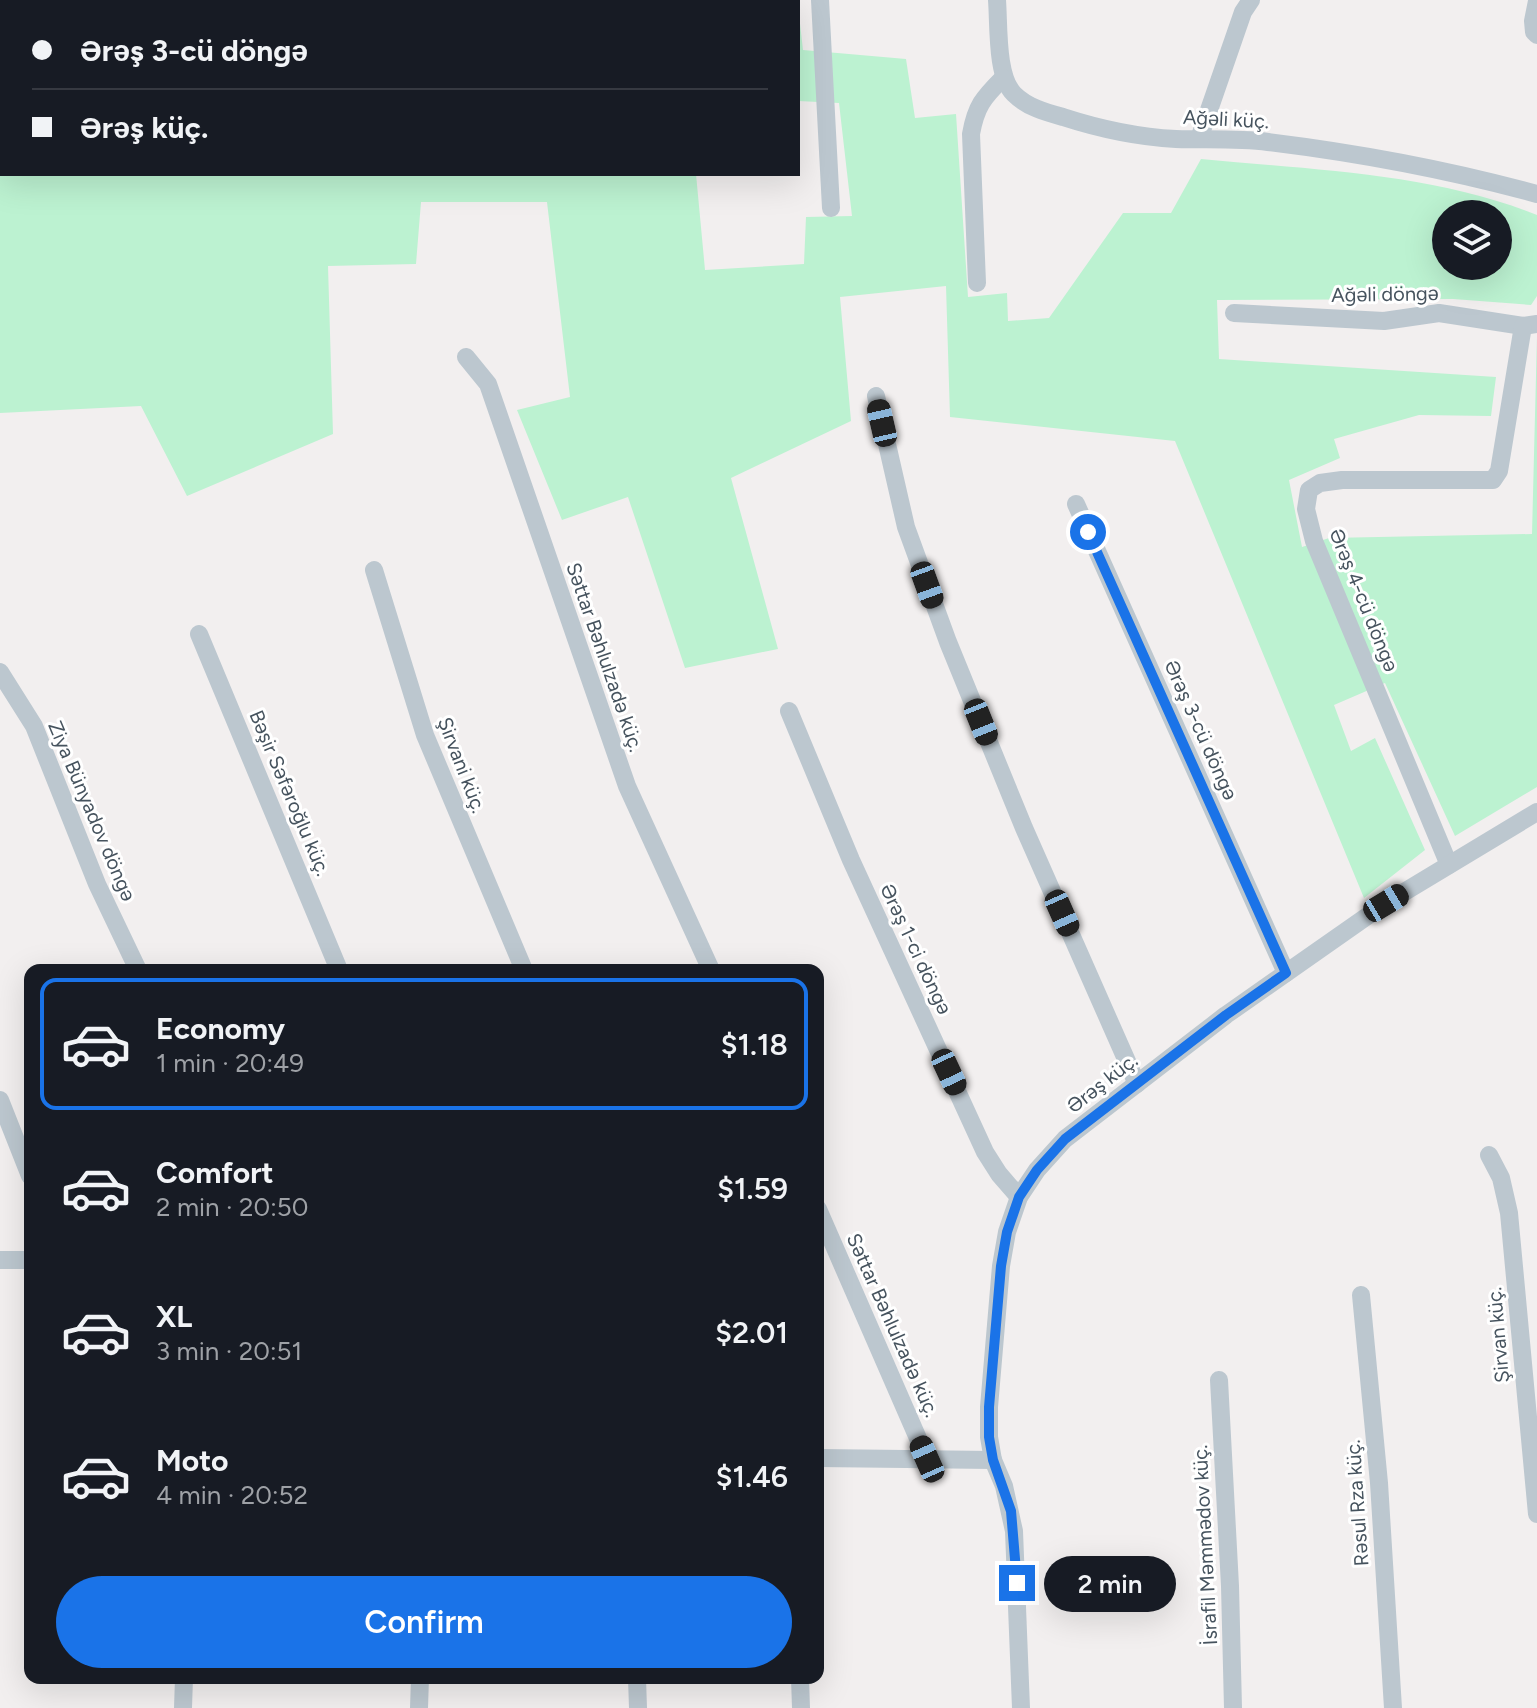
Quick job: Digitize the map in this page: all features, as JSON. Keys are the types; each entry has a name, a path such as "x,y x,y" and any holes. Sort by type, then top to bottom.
{"street":[{"path":"820,0 831,208"},
{"path":"977,283 971,134 975,112 982,99 1003,78 997,0"},
{"path":"1199,139 1243,12 1251,0"},
{"path":"1537,1 1533,21 1537,35"},
{"name":"Ağəli küç.","path":"1003,78 1011,92 1024,103 1089,126 1131,135 1292,145 1461,174 1537,194"},
{"name":"Ağəli döngə","path":"1234,313 1384,321 1439,313 1530,325"},
{"name":"Ərəş 4-cü döngə","path":"1449,865 1314,541 1306,509 1309,490 1320,483 1342,480 1493,480 1499,471 1530,325"},
{"name":"Səttar Bəhlulzadə küç.","path":"466,357 488,384 627,786 708,964"},
{"path":"876,396 906,527 948,642 1024,828 1137,1084"},
{"name":"Ərəş 3-cü döngə","path":"1076,504 1286,973"},
{"name":"Şirvani küç.","path":"374,570 425,735 521,964"},
{"name":"Bəşir Səfəroğlu küç.","path":"199,634 336,964"},
{"name":"Ziya Bünyadov döngə","path":"0,672 34,726 97,884 135,964"},
{"name":"Ərəş 1-ci döngə","path":"789,711 851,860 985,1152 1019,1197"},
{"name":"Ərəş küç.","path":"1021,1708 1014,1531 989,1437 1001,1266 1007,1232 1019,1197 1037,1170 1065,1139 1226,1015 1386,903 1537,812"},
{"path":"0,1100 24,1161"},
{"name":"Şirvan küç.","path":"1489,1155 1501,1178 1509,1213 1537,1514"},
{"name":"Səttar Bəhlulzadə küç.","path":"824,1223 927,1459"},
{"path":"0,1260 24,1260"},
{"name":"Rəsul Rza küç.","path":"1361,1295 1379,1483 1393,1708"},
{"name":"İsrafil Məmmədov küç.","path":"1219,1380 1233,1708"},
{"path":"824,1458 993,1460"},
{"path":"183,1708 184,1684"},
{"path":"419,1708 420,1684"},
{"path":"637,1684 638,1708"},
{"path":"800,1684 801,1708"}],"green space":[{"path":"800,24 803,50 906,59 915,118 956,114 968,297 1007,293 1008,321 1049,318 1123,213 1171,213 1201,159 1372,175 1493,200 1432,200 1432,280 1512,280 1512,206 1537,215 1537,296 1531,305 1453,299 1217,300 1219,359 1496,377 1491,416 1419,415 1334,439 1340,458 1289,480 1302,547 1329,538 1532,534 1537,336 1537,787 1455,836 1385,683 1334,705 1351,751 1375,738 1425,850 1364,898 1175,441 950,417 946,286 840,297 851,421 731,478 778,649 685,668 628,497 562,520 517,410 570,397 547,202 421,202 416,264 328,266 333,434 187,496 141,406 0,413 0,176 696,176 705,270 804,264 806,217 852,216 839,103 800,101"}],"route":[{"path":"1017,1583 1011,1511 993,1460 989,1407 1001,1266 1007,1232 1019,1197 1037,1170 1065,1139 1226,1015 1286,973 1088,532"}]}
